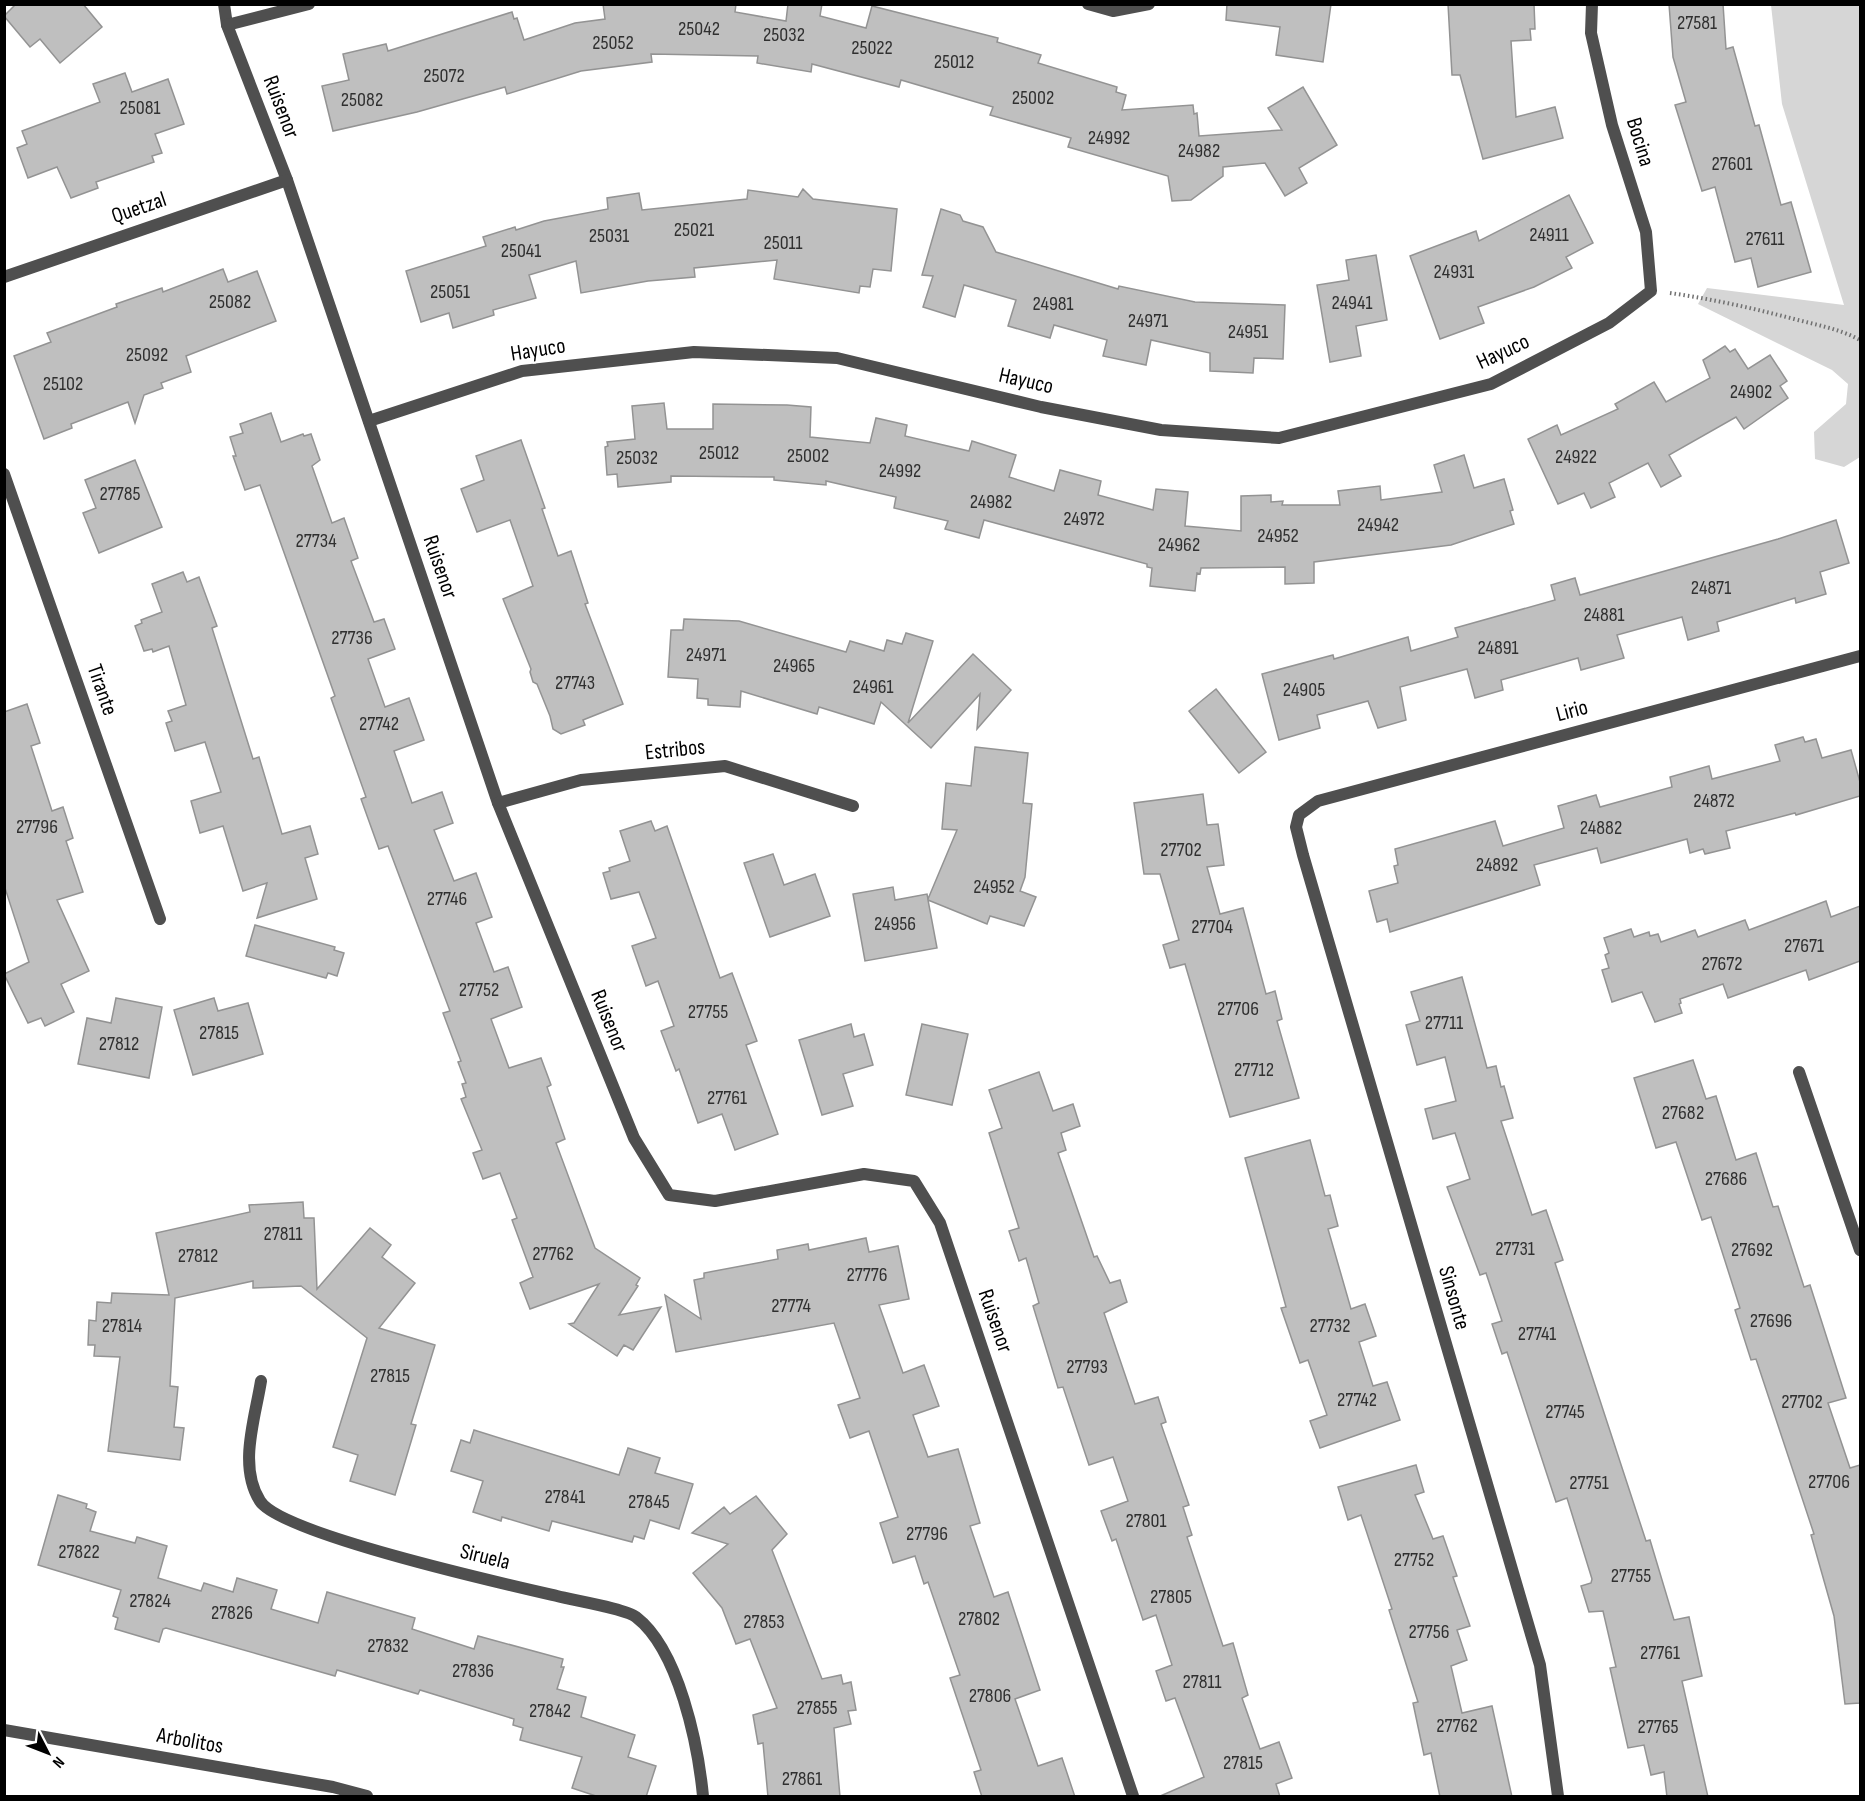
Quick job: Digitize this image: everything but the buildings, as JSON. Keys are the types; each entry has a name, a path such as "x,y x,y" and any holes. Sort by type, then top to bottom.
{"street":[{"name":"Ruisenor","path":"224,4 227,25 287,180 498,804 634,1138 669,1195 716,1201 864,1174 914,1181 940,1223 1133,1797"},
{"path":"227,25 309,4"},
{"path":"1088,4 1113,11 1149,4"},
{"name":"Bocina","path":"1592,4 1591,33 1612,125 1646,232 1651,291"},
{"name":"Quetzal","path":"4,277 287,180"},
{"name":"Hayuco","path":"369,421 522,372 694,352 837,358 1041,407 1161,430 1278,438 1491,384 1609,323 1651,291"},
{"name":"Tirante","path":"4,474 160,919"},
{"name":"Lirio","path":"1299,814 1318,801 1860,656"},
{"name":"Estribos","path":"498,804 581,780 725,766 853,806"},
{"name":"Sinsonte","path":"1299,814 1296,827 1303,855 1540,1665 1558,1797"},
{"path":"1799,1072 1860,1250"},
{"name":"Siruela","path":"261,1381 248,1468 260,1503 301,1527 444,1569 635,1616 661,1646 692,1722 703,1797"},
{"name":"Arbolitos","path":"4,1730 333,1787 367,1797"}],"path":[{"path":"1651,291 1710,298 1758,309 1845,332 1860,340"}],"shaded area":[{"path":"1771,5 1860,5 1860,457 1844,467 1815,459 1814,432 1846,404 1848,384 1832,370 1698,304 1707,288 1844,305 1782,104"}]}
